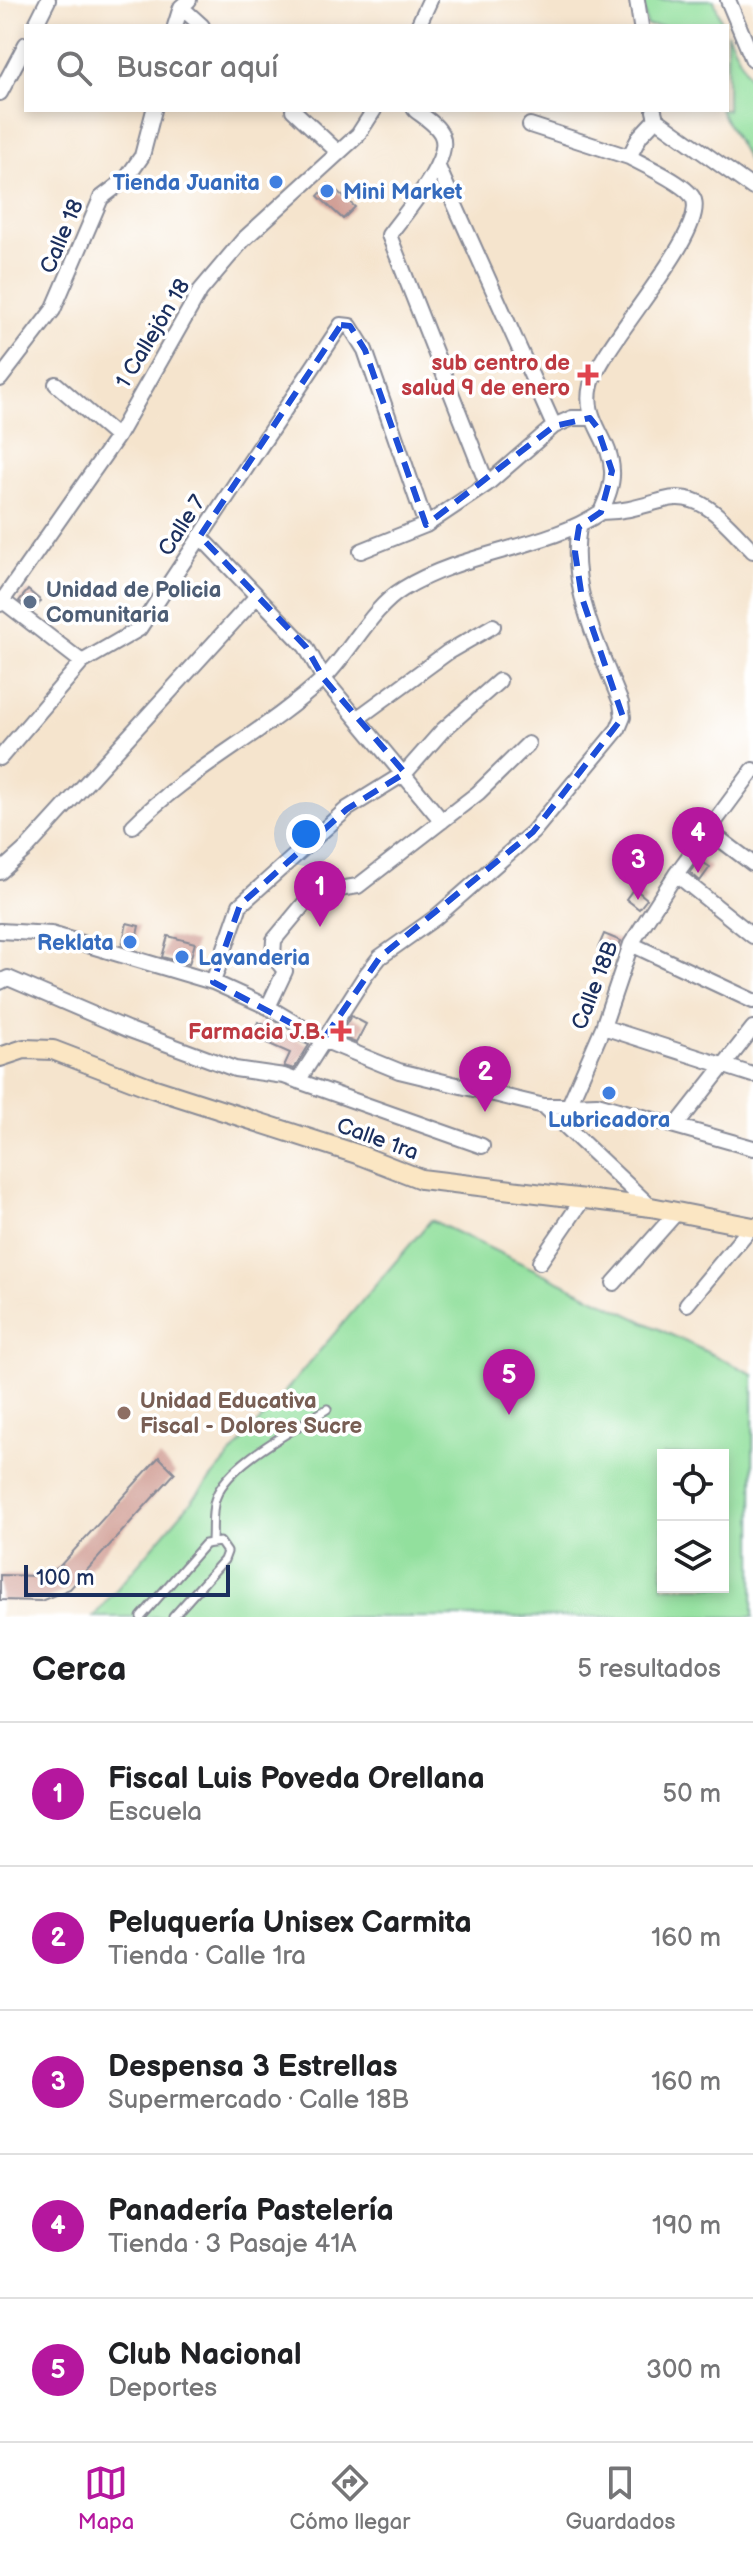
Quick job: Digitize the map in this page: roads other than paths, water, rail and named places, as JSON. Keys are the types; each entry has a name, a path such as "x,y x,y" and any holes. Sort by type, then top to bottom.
{"street":[{"path":"36,24 48,0"},
{"path":"419,24 430,0"},
{"path":"637,0 641,24"},
{"path":"728,0 753,60"},
{"path":"176,24 185,4 200,24"},
{"path":"0,93 24,48"},
{"name":"Calle 18","path":"0,379 53,310 101,198 126,179 142,156 153,112"},
{"path":"295,112 338,152"},
{"name":"1 Callejón 18","path":"2,603 117,437 200,291 243,240 358,135 373,112"},
{"path":"417,112 443,137 438,167 389,235 487,484"},
{"path":"629,157 655,115 753,188"},
{"path":"530,125 629,157 688,190 694,201 695,215 667,265 601,363 591,385 590,418 607,447 612,471 601,512"},
{"path":"438,167 554,426"},
{"name":"Calle 7","path":"0,758 82,662 139,629 341,325 350,326 365,350 426,525"},
{"path":"56,384 117,437"},
{"path":"361,551 426,525 487,484 554,426 572,418 590,418"},
{"path":"133,826 157,801 261,729 324,679 400,590 454,565 579,527 601,512 622,512 667,499 690,498 708,507 753,551"},
{"path":"298,1081 380,957 435,918 533,832 618,729 623,717 621,703 582,598 575,552 579,527"},
{"path":"200,536 306,647 324,679 442,821"},
{"path":"0,872 28,847 257,596"},
{"path":"2,603 82,662"},
{"path":"358,718 448,652 493,626"},
{"path":"213,982 240,905 347,809 405,773 443,730 499,681"},
{"path":"268,1007 285,971 273,956 274,940 313,893 358,886 478,793 528,744"},
{"name":"Calle 18B","path":"570,1103 603,1027 631,944 676,874 748,787 753,770"},
{"path":"709,831 753,864"},
{"path":"676,874 753,936"},
{"path":"0,931 51,934 213,982 268,1007 323,1040 399,1071 544,1106 597,1104 753,1148"},
{"path":"631,944 753,1001"},
{"path":"0,982 8,978 127,1029 235,1069 298,1081 482,1146"},
{"path":"603,1027 753,1075"},
{"path":"676,1126 753,1028"},
{"name":"Calle 1ra","path":"0,1057 24,1049 53,1050 152,1088 357,1154 421,1179 651,1207 752,1226"},
{"path":"544,1106 651,1207"},
{"path":"540,1262 583,1199"},
{"path":"614,1283 676,1213"},
{"path":"687,1304 752,1226"}],"lane":[{"path":"212,1540 215,1498 226,1482 247,1461 327,1409"},
{"path":"141,1617 205,1544 212,1540 223,1544 224,1560 173,1617"}],"place":[{"name":"Tienda Juanita","path":"276,182"},
{"name":"Mini Market","path":"327,191"},
{"name":"sub centro de salud 9 de enero","path":"588,375"},
{"name":"Unidad de Policia Comunitaria","path":"30,602"},
{"name":"Panadería Pastelería","path":"698,873"},
{"name":"Despensa 3 Estrellas","path":"638,900"},
{"name":"Fiscal Luis Poveda Orellana","path":"320,927"},
{"name":"Reklata","path":"130,942"},
{"name":"Lavanderia","path":"182,957"},
{"name":"Farmacia J.B.","path":"341,1031"},
{"name":"Lubricadora","path":"609,1093"},
{"name":"Peluquería Unisex Carmita","path":"485,1112"},
{"name":"Unidad Educativa Fiscal - Dolores Sucre","path":"124,1413"},
{"name":"Club Nacional","path":"509,1415"}]}
